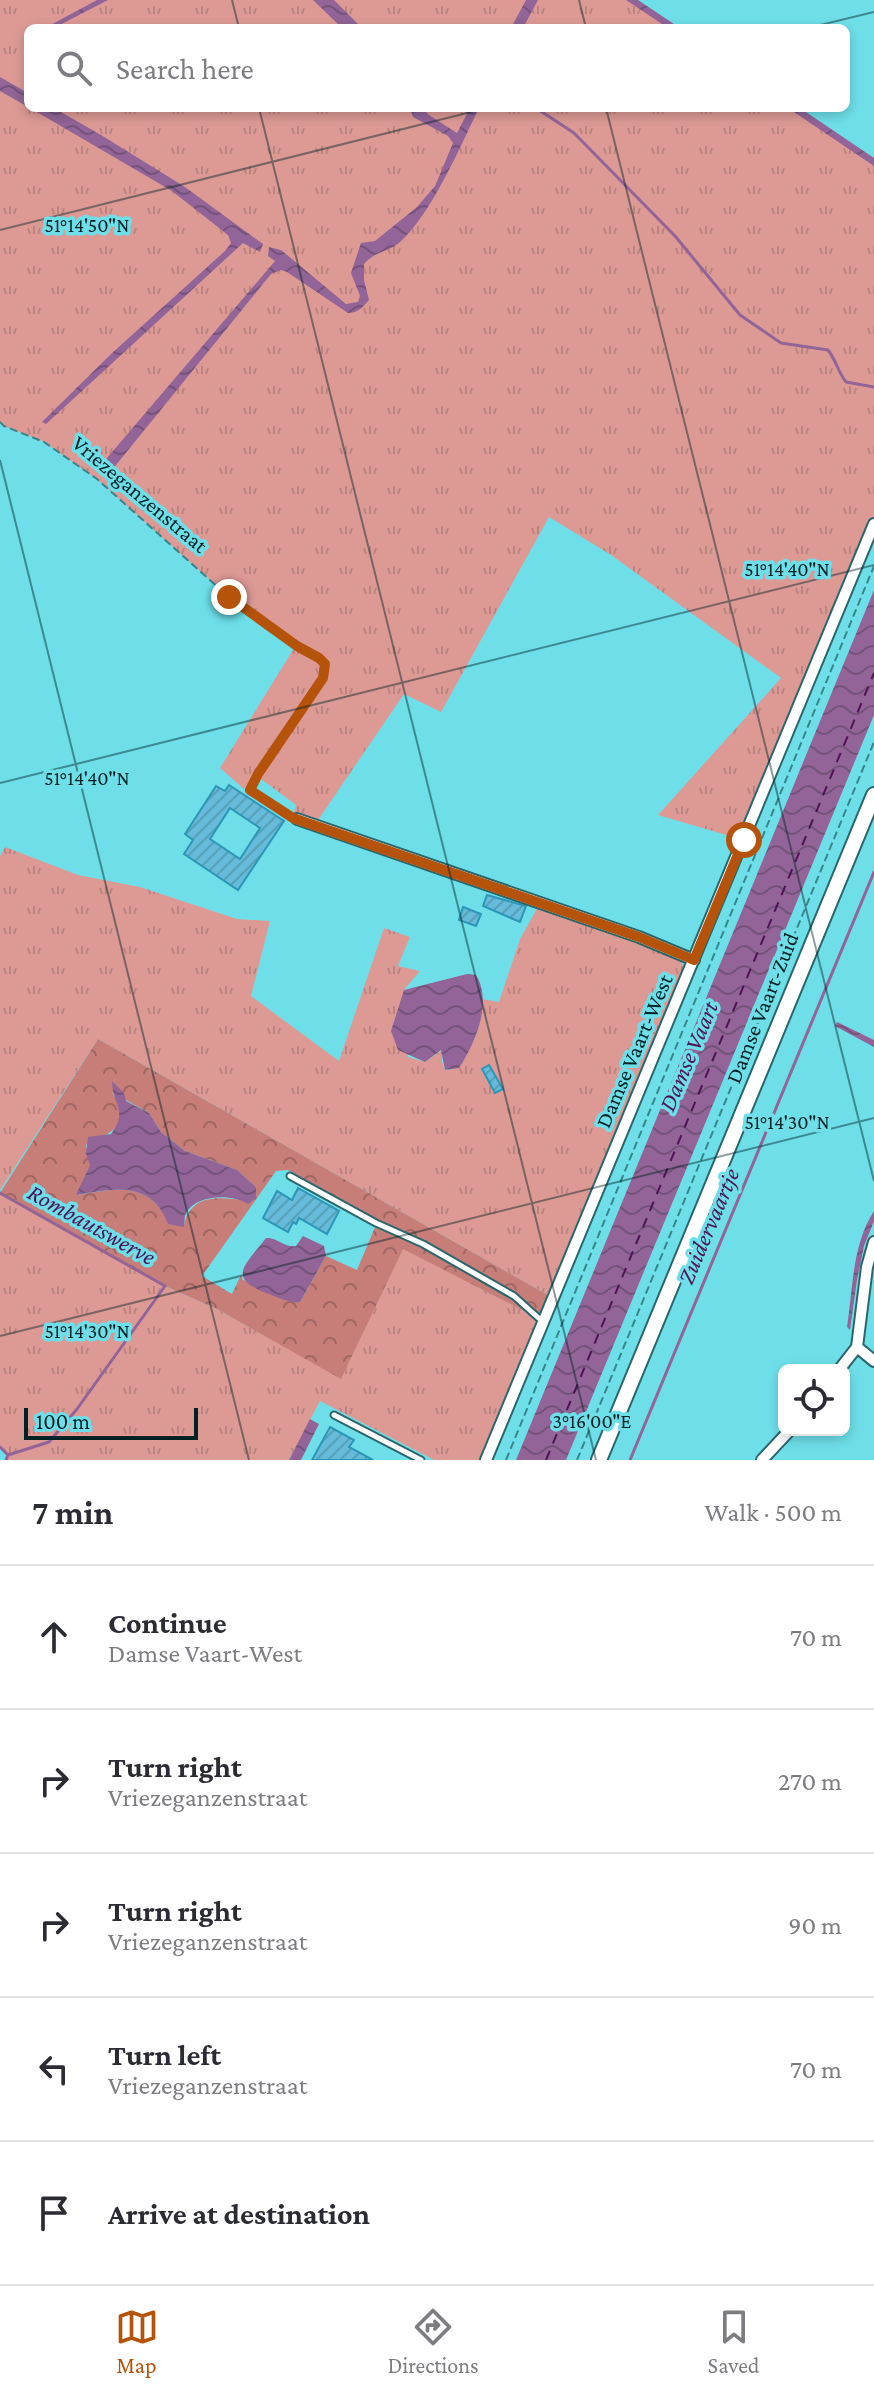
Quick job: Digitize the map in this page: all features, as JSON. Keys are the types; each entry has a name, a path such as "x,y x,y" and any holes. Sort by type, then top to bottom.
{"street":[{"name":"Damse Vaart-West","path":"486,1460 874,524"},
{"name":"Damse Vaart-Zuid","path":"599,1460 874,795"},
{"path":"297,819 639,937 694,960"},
{"path":"844,1364 857,1347 867,1267 874,1242"},
{"path":"857,1347 874,1361"},
{"path":"762,1460 784,1436"}],"lane":[{"path":"290,1176 376,1223 423,1244 514,1296 544,1322"},
{"path":"334,1415 421,1460"}],"path":[{"name":"Vriezeganzenstraat","path":"0,422 44,442 97,479 229,597 325,664 323,678 250,790 297,819"},
{"path":"506,1460 874,566"},
{"path":"577,1460 874,742"}],"green space":[{"path":"0,0 633,0 670,24 24,24 24,112 803,112 874,158 874,520 740,839 658,815 781,678 611,555 549,517 441,712 404,694 316,823 294,813 296,805 261,779 271,757 303,711 244,789 220,768 296,645 229,597 97,479 44,442 0,422"},
{"path":"5,847 78,875 140,887 237,919 270,921 251,996 339,1061 384,928 410,937 398,966 420,971 404,990 408,1057 425,1062 442,1050 445,1070 451,1070 471,1046 478,1030 482,999 499,1002 520,939 539,905 661,949 681,960 685,974 551,1297 98,1039 0,1190 0,856"},
{"path":"98,1039 551,1297 542,1320 403,1249 341,1379 217,1309 165,1286 0,1193","holes":["112,1092 149,1113 161,1132 185,1151 237,1170 256,1187 241,1200 222,1198 197,1204 191,1209 184,1226 169,1224 153,1200 142,1194 119,1190 77,1195 90,1165 86,1145 111,1131 120,1120 118,1104","288,1170 378,1220 357,1270 326,1256 300,1302 243,1280 241,1275 232,1294 202,1276 276,1171"]},
{"path":"0,1193 165,1286 217,1309 341,1378 403,1248 542,1320 484,1460 434,1460 320,1401 289,1460 6,1460 8,1455 0,1447"}],"water":[{"path":"97,0 108,0 62,24 52,24"},
{"path":"313,0 334,0 358,24 338,24"},
{"path":"526,0 538,0 525,24 513,24"},
{"path":"626,0 638,0 674,24 662,24"},
{"path":"0,77 24,91 24,105 0,91"},
{"path":"37,112 61,112 101,135 185,187 263,244 260,252 243,243 46,424 42,422 231,243 228,235 172,191"},
{"path":"411,112 426,112 457,133 468,112 477,112 444,179 412,230 400,242 364,264 369,300 357,311 348,313 287,272 281,270 271,274 112,470 106,470 104,465 107,458 275,261 268,256 269,247 281,250 346,304 358,302 360,296 351,273 361,243 375,241 417,207 435,186 453,143 448,136 413,117"},
{"path":"794,112 806,112 874,158 874,166"},
{"name":"Damse Vaart","path":"874,590 874,715 566,1460 516,1460"},
{"path":"467,974 476,975 481,986 482,1010 476,1035 459,1068 445,1070 441,1050 425,1062 398,1050 391,1031 404,990"},
{"path":"837,1022 874,1040 874,1047 835,1026"},
{"path":"112,1081 124,1093 126,1101 149,1113 161,1132 185,1151 237,1170 256,1187 256,1198 248,1204 224,1197 198,1202 186,1213 184,1227 168,1224 161,1210 142,1194 118,1190 76,1195 90,1165 86,1154 88,1137 111,1134 119,1119"},
{"path":"874,1211 857,1280 850,1330 847,1327 857,1252"},
{"path":"303,1236 324,1246 326,1256 300,1302 280,1299 255,1288 243,1277 246,1264 266,1238 296,1246"},
{"path":"310,1419 319,1424 301,1460 289,1460"}],"building":[{"path":"229,785 284,821 238,890 184,854 193,840 185,834 216,786 225,791","holes":["230,808 260,828 240,859 210,839"]},
{"path":"487,895 526,906 520,922 483,906"},
{"path":"463,907 481,914 476,926 459,920"},
{"path":"489,1065 503,1089 495,1093 482,1069"},
{"path":"298,1188 339,1211 327,1234 299,1218 288,1232 263,1218 277,1191 292,1200"},
{"path":"330,1427 354,1440 349,1447 373,1460 312,1460"}],"waterway":[{"path":"542,112 574,133 675,236 740,315 781,343 828,350 846,382 874,387"},
{"name":"Zuidervaartje","path":"630,1460 874,872"},
{"name":"Rombautswerve","path":"0,1193 165,1286 77,1409 49,1442 8,1455 6,1460"},
{"path":"0,1447 8,1455"}],"ferry route":[{"path":"546,1460 874,673"}],"route":[{"path":"229,597 325,664 323,678 250,790 293,818 639,937 694,960 744,840"}]}
